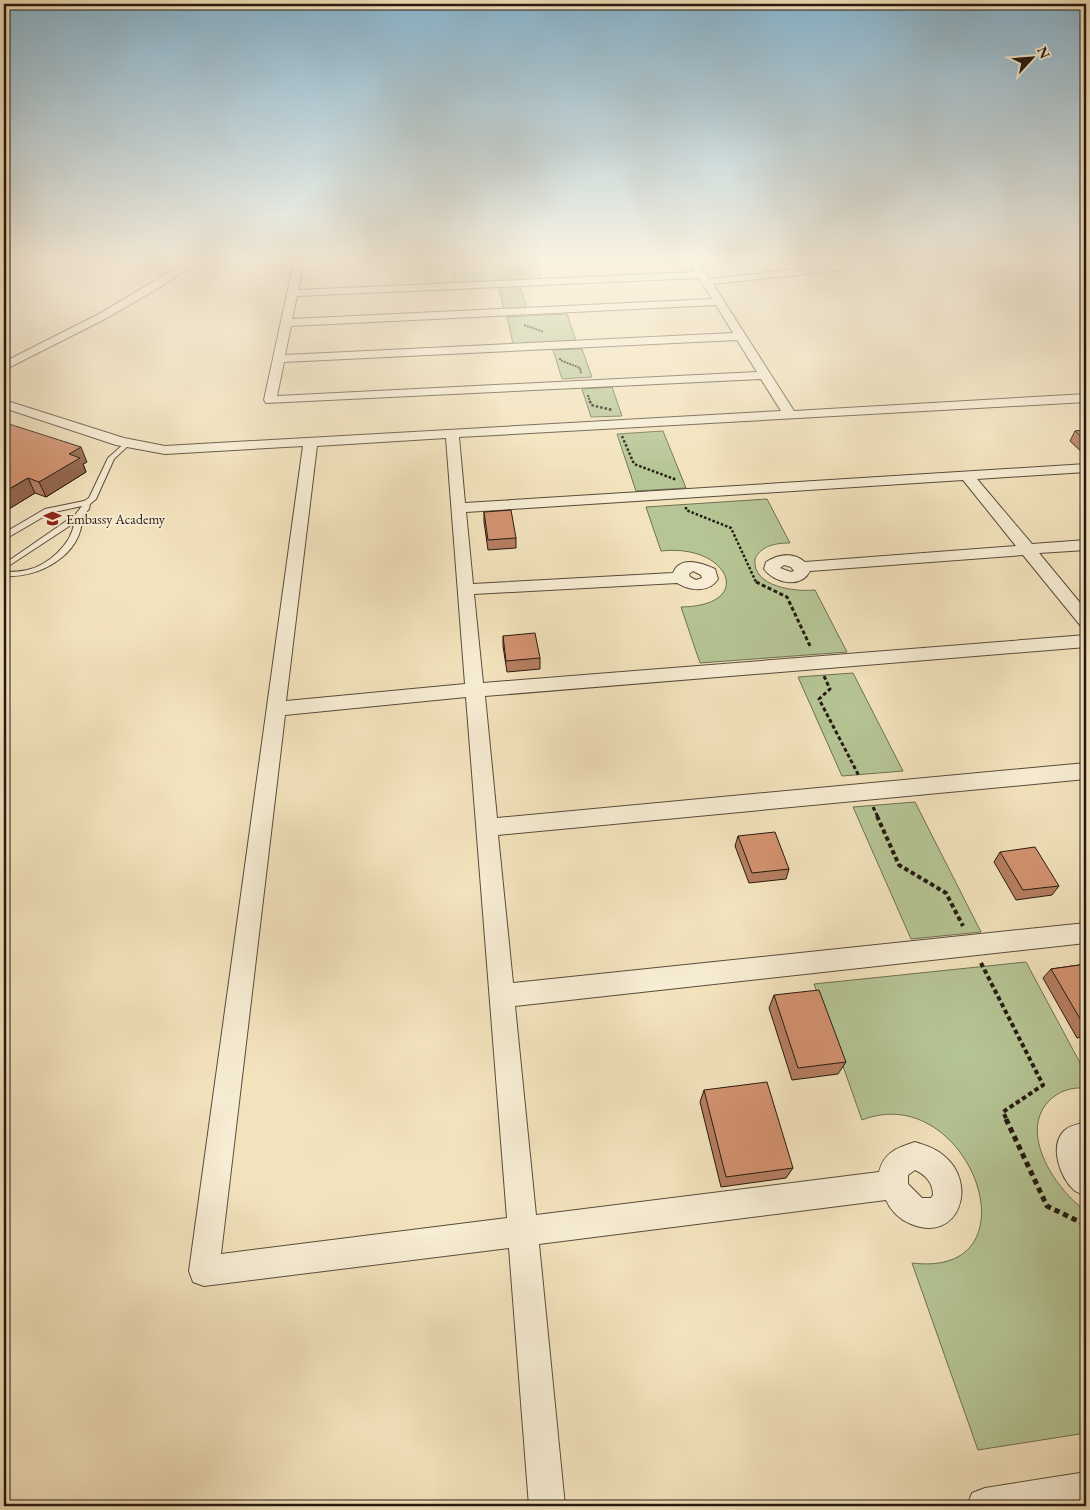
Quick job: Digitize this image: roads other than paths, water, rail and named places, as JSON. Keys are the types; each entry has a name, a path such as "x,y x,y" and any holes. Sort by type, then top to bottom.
{"street":[{"path":"4,356 56,331"},
{"path":"4,366 76,331"},
{"path":"284,331 270,400 765,375"},
{"path":"736,331 790,415"},
{"path":"278,359 739,336"},
{"path":"4,404 128,443 165,450 1086,398"},
{"path":"452,435 547,1506"},
{"path":"310,443 204,1271 894,1185"},
{"path":"458,508 1086,468"},
{"path":"966,476 1086,621"},
{"path":"801,567 1086,545"},
{"path":"466,589 681,578"},
{"path":"276,710 474,690 820,668 1086,641"},
{"path":"487,827 858,785 1086,771"},
{"path":"502,996 1086,932"},
{"path":"1086,1136 1079,1136 1072,1142 1070,1151 1072,1163 1078,1174 1086,1181"},
{"path":"985,1506 1086,1490"}],"lane":[{"path":"4,536 48,511 86,503 92,499 111,458 128,443"},
{"path":"4,566 78,517 86,503"},
{"path":"4,574 13,575 32,571 66,549 80,525 78,517"}],"place":[{"name":"Embassy Academy","path":"52,519"}]}
